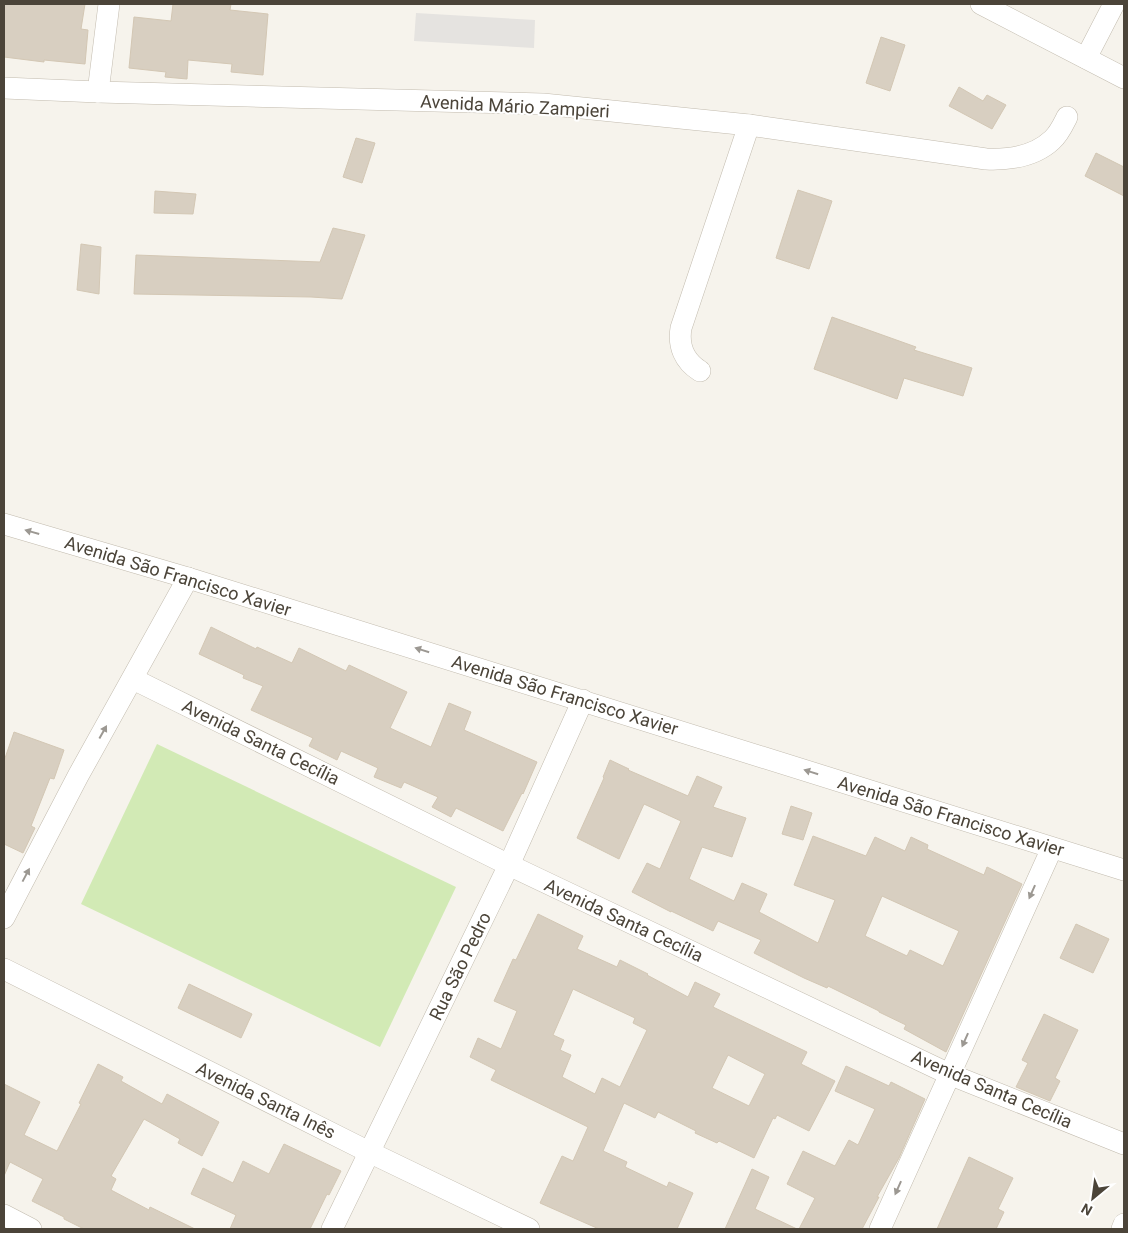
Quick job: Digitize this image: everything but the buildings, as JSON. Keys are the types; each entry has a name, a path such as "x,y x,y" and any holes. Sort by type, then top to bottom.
{"street":[{"path":"98,92 109,4"},
{"path":"981,4 1124,78"},
{"path":"1086,58 1114,4"},
{"name":"Avenida Mário Zampieri","path":"4,88 543,104 749,125 986,159 1014,158 1041,148 1053,140 1067,117"},
{"path":"700,371 690,363 683,353 680,341 681,328 749,125"},
{"name":"Avenida São Francisco Xavier","path":"4,524 188,578 583,700 1124,870"},
{"path":"4,918 78,776 188,578"},
{"name":"Avenida Santa Cecília","path":"132,679 509,865 950,1074 1124,1144"},
{"name":"Rua São Pedro","path":"332,1229 509,865 583,700"},
{"path":"880,1229 1052,848"},
{"name":"Avenida Santa Inês","path":"4,969 369,1152 529,1229"},
{"path":"4,1215 32,1229"},
{"path":"1122,1229 1124,1224"}],"green space":[{"path":"157,744 456,887 380,1047 81,904"}],"shaded area":[{"path":"416,13 535,20 534,48 414,41"}]}
